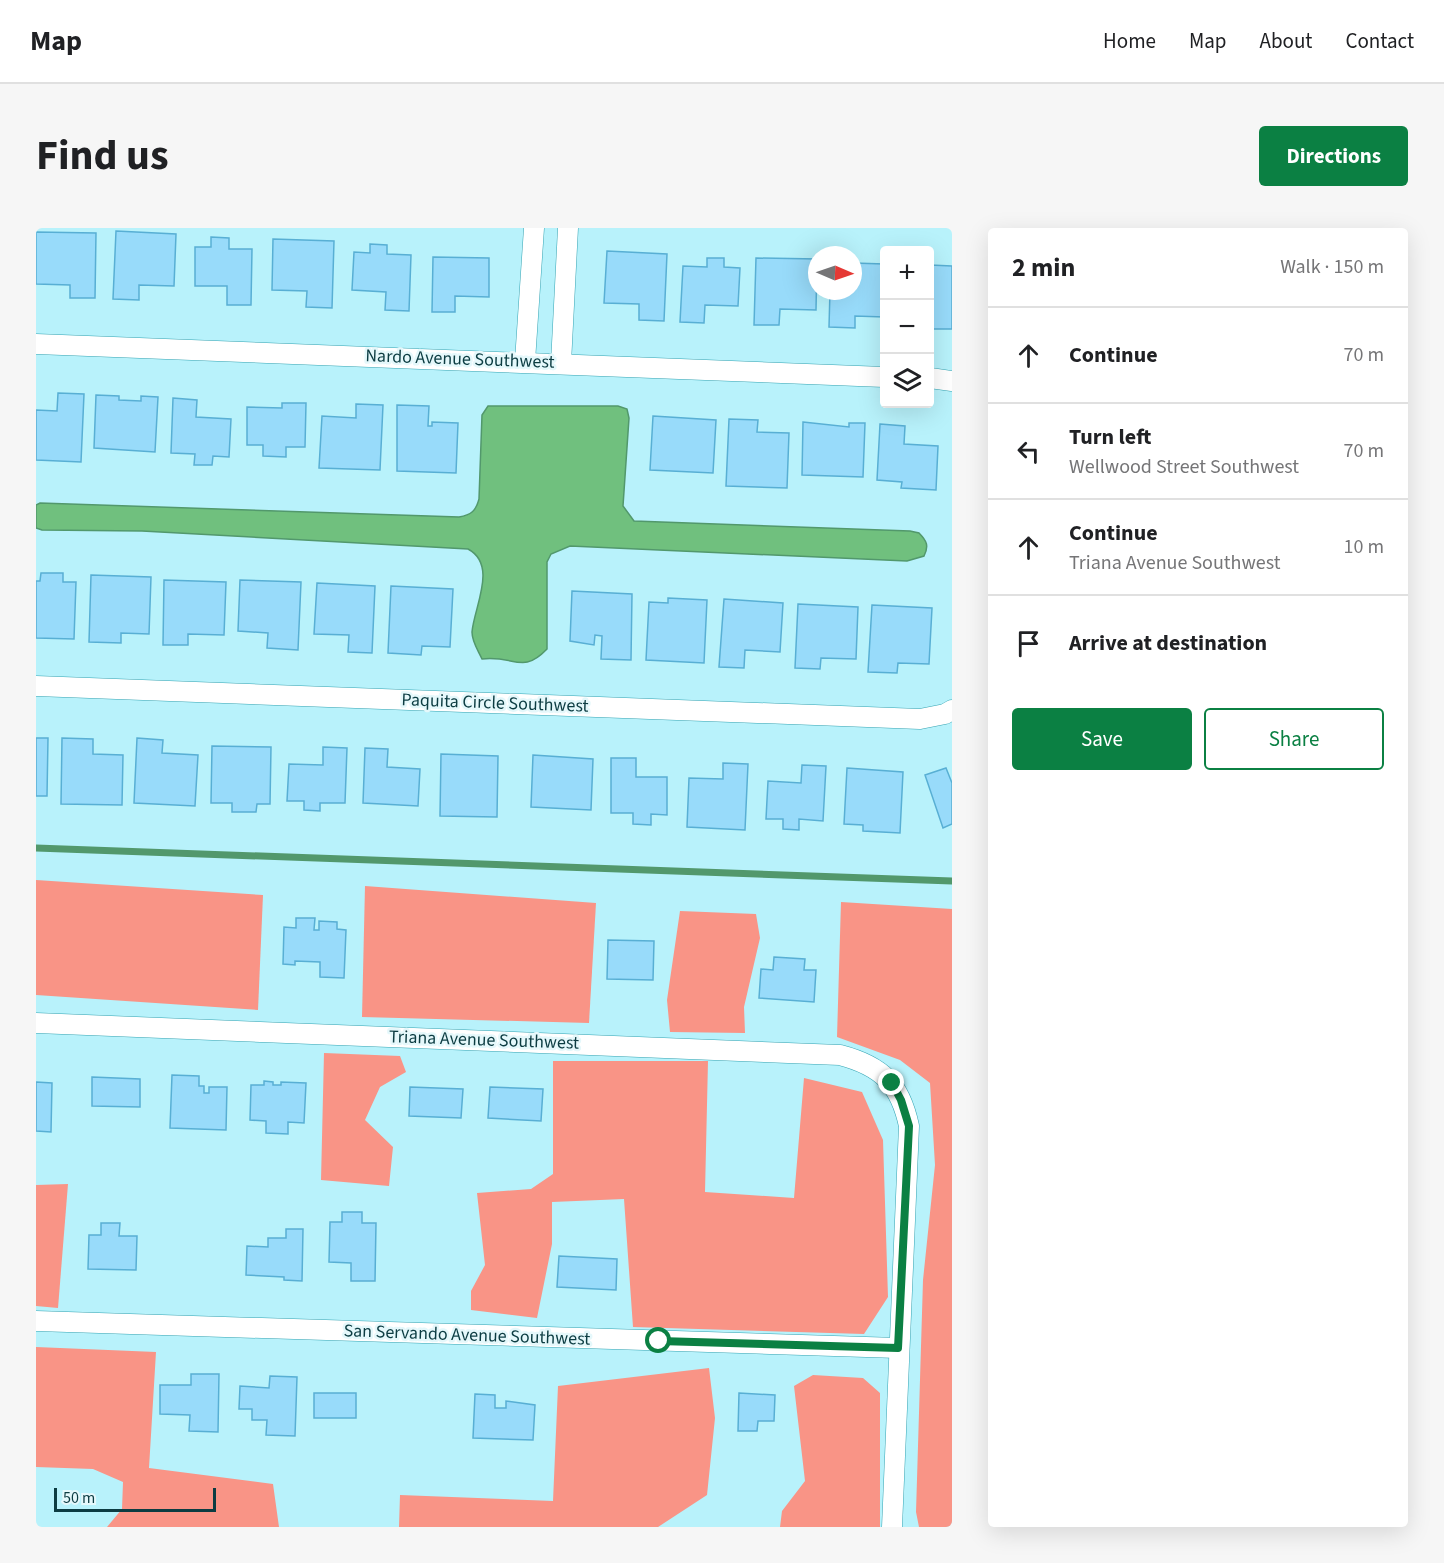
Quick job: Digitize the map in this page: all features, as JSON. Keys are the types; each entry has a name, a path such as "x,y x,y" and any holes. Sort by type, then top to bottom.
{"street":[{"path":"525,361 534,228"},
{"path":"561,363 568,228"},
{"name":"Nardo Avenue Southwest","path":"36,344 880,376"},
{"path":"934,379 952,381"},
{"name":"Paquita Circle Southwest","path":"36,686 920,718 945,714 952,710"},
{"name":"Triana Avenue Southwest","path":"36,1023 840,1055 871,1065 892,1083 906,1112 909,1154 898,1348"},
{"name":"San Servando Avenue Southwest","path":"36,1322 898,1348"},
{"path":"892,1527 898,1348"}],"shaded area":[{"path":"488,406 618,406 627,409 629,418 623,506 634,521 910,531 919,533 924,539 927,546 926,552 924,556 907,561 570,546 551,554 547,562 547,649 538,657 524,663 493,658 482,659 477,649 472,632 483,576 482,565 477,556 468,549 142,531 42,530 36,528 36,505 40,503 463,516 475,509 479,499 482,415"},
{"path":"36,880 263,895 258,1010 36,995"},
{"path":"365,886 596,903 589,1023 362,1017"},
{"path":"841,902 952,909 952,1527 919,1527 916,1512 923,1280 935,1165 930,1083 900,1060 837,1037"},
{"path":"680,911 756,914 760,938 744,1007 745,1033 670,1032 667,1000"},
{"path":"324,1053 400,1056 406,1072 380,1087 365,1120 393,1147 389,1186 321,1180"},
{"path":"553,1061 708,1061 705,1192 794,1198 804,1078 862,1092 883,1140 888,1297 864,1334 633,1327 624,1199 552,1202 552,1244 537,1318 471,1310 471,1291 485,1265 477,1193 531,1189 553,1174"},
{"path":"68,1184 58,1308 36,1306 36,1185"},
{"path":"36,1347 156,1352 149,1468 273,1484 279,1527 107,1527 122,1509 123,1482 93,1469 36,1467"},
{"path":"709,1368 715,1418 707,1495 658,1527 399,1527 400,1495 553,1501 558,1386"},
{"path":"813,1375 863,1378 880,1393 880,1527 780,1527 782,1511 805,1481 794,1386"}],"building":[{"path":"116,231 176,234 174,286 139,285 139,300 113,299"},
{"path":"36,232 96,233 95,298 70,298 70,285 36,284"},
{"path":"211,237 229,238 229,249 252,249 251,305 227,305 227,286 195,286 195,247 211,247"},
{"path":"273,239 334,241 332,308 306,307 307,291 272,290"},
{"path":"370,244 387,245 387,254 411,255 409,311 385,310 386,292 352,290 354,252 370,253"},
{"path":"607,251 667,254 664,321 639,320 639,304 604,303"},
{"path":"433,257 489,258 489,297 455,296 455,312 432,312"},
{"path":"707,258 724,258 724,267 740,268 738,306 705,305 704,323 680,322 683,266 707,267"},
{"path":"756,258 808,259 808,300 816,300 816,310 780,309 779,325 754,325"},
{"path":"862,263 880,264 880,317 855,316 855,328 829,327 830,300 862,300"},
{"path":"934,265 952,266 952,329 934,329"},
{"path":"58,393 84,394 81,462 36,460 36,410 57,411"},
{"path":"96,395 119,396 119,400 141,401 141,396 158,397 155,452 94,448"},
{"path":"173,398 197,400 196,417 231,419 229,457 213,456 212,465 194,465 195,454 171,453"},
{"path":"282,403 306,403 305,447 286,447 286,457 263,456 263,445 247,445 247,407 282,408"},
{"path":"356,404 383,405 380,470 319,468 322,416 356,418"},
{"path":"397,405 429,406 428,426 432,426 432,422 458,423 456,473 397,471"},
{"path":"653,416 716,420 713,473 650,470"},
{"path":"729,419 758,420 757,432 789,433 787,488 726,486"},
{"path":"803,422 849,427 849,423 865,423 863,477 802,475"},
{"path":"880,424 905,426 904,444 938,446 936,490 901,488 902,482 877,480"},
{"path":"41,573 63,573 63,582 76,582 74,639 36,638 36,581 40,581"},
{"path":"91,575 151,577 149,634 121,633 121,643 89,642"},
{"path":"164,580 226,582 224,635 188,634 188,645 163,645"},
{"path":"240,580 301,582 298,650 267,648 268,633 238,631"},
{"path":"317,583 375,586 372,653 348,652 349,635 314,634"},
{"path":"391,586 453,589 450,647 422,646 421,655 388,653"},
{"path":"572,591 632,594 631,660 601,659 602,636 595,635 594,645 570,641"},
{"path":"668,598 707,600 704,663 646,660 649,602 668,603"},
{"path":"724,599 783,603 780,652 745,650 744,668 719,667"},
{"path":"798,604 858,607 856,659 821,658 820,669 795,668"},
{"path":"872,605 932,608 929,664 898,663 897,673 868,672"},
{"path":"36,738 48,738 47,796 36,796"},
{"path":"62,738 93,739 93,754 123,755 122,805 61,804"},
{"path":"137,738 163,740 162,753 198,755 195,806 134,803"},
{"path":"212,746 271,747 270,804 257,804 256,812 232,812 232,803 211,803"},
{"path":"323,747 347,748 345,803 320,803 320,811 304,810 304,801 287,801 289,764 323,765"},
{"path":"365,748 388,749 387,767 420,769 418,806 363,803"},
{"path":"441,754 498,756 497,817 440,816"},
{"path":"533,755 593,759 591,810 531,807"},
{"path":"611,758 636,758 636,777 667,777 667,815 651,814 651,825 633,824 633,813 611,813"},
{"path":"723,763 748,764 745,830 687,827 689,778 723,779"},
{"path":"802,765 826,766 823,821 799,819 799,830 783,829 783,819 766,819 768,781 801,783"},
{"path":"847,768 903,772 900,833 863,831 863,825 844,824"},
{"path":"946,768 952,783 952,824 943,828 925,775"},
{"path":"296,918 315,918 314,930 319,930 319,921 337,922 337,929 346,930 344,978 320,977 320,962 295,961 295,965 283,964 284,927 296,928"},
{"path":"608,940 654,941 653,980 607,979"},
{"path":"774,957 805,959 804,970 816,970 814,1002 759,998 761,969 773,970"},
{"path":"172,1075 199,1076 199,1086 204,1086 204,1093 209,1093 209,1087 227,1087 226,1130 170,1128"},
{"path":"92,1077 140,1079 140,1107 92,1106"},
{"path":"264,1081 273,1082 273,1085 281,1085 281,1082 306,1083 304,1123 288,1122 288,1134 266,1133 266,1121 250,1120 251,1085 264,1085"},
{"path":"36,1082 52,1083 51,1132 36,1131"},
{"path":"410,1087 463,1089 461,1118 409,1116"},
{"path":"490,1087 543,1089 541,1121 488,1118"},
{"path":"342,1212 362,1212 362,1223 376,1223 375,1281 351,1281 351,1263 329,1262 330,1222 342,1222"},
{"path":"101,1223 120,1223 119,1236 137,1236 136,1270 88,1269 89,1235 101,1235"},
{"path":"286,1229 303,1229 302,1281 284,1280 284,1277 246,1275 247,1246 268,1247 268,1238 286,1238"},
{"path":"559,1256 617,1259 616,1290 557,1287"},
{"path":"191,1374 219,1374 218,1432 189,1431 190,1415 160,1414 160,1385 191,1385"},
{"path":"270,1376 297,1377 295,1436 266,1435 267,1420 252,1420 252,1409 239,1409 240,1386 269,1388"},
{"path":"314,1393 356,1393 356,1418 314,1418"},
{"path":"739,1393 775,1395 774,1421 758,1421 757,1431 738,1431"},
{"path":"475,1394 495,1395 495,1408 506,1408 506,1401 535,1405 533,1440 473,1438"}],"waterway":[{"path":"36,848 952,881"}],"route":[{"path":"659,1341 898,1348 909,1126 906,1112 892,1083"}]}
